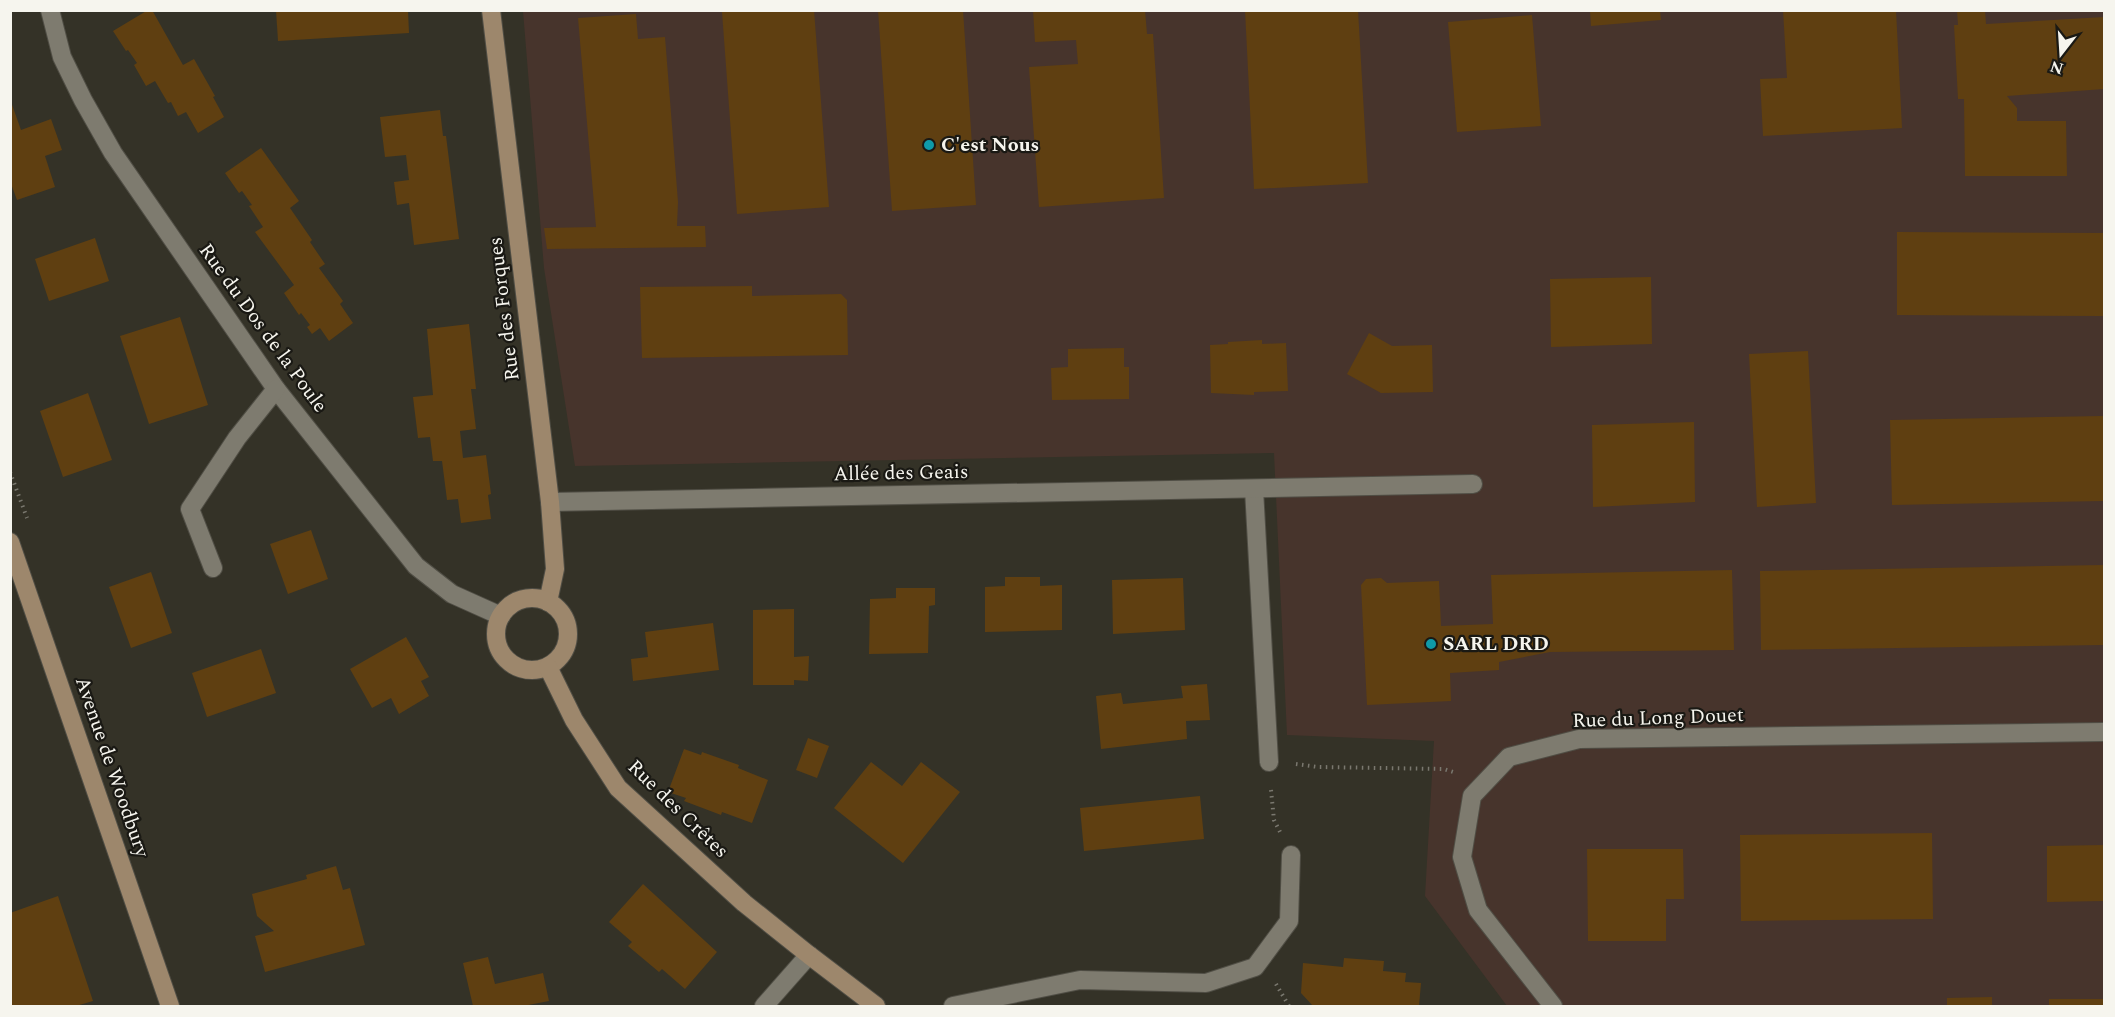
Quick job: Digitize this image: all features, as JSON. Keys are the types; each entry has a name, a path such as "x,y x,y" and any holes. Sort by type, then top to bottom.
{"street":[{"name":"Rue des Forques","path":"491,10 550,502 555,569 548,602"},
{"name":"Rue du Dos de la Poule","path":"52,11 62,57 113,153 276,389 416,566 452,594 501,616"},
{"path":"213,568 190,509 237,438 276,389"},
{"name":"Allée des Geais","path":"550,502 1473,484"},
{"path":"1254,489 1269,762"},
{"name":"Avenue de Woodbury","path":"10,542 170,1006"},
{"path":"533,598 548,602 561,612 568,626 568,642 561,657 548,667 533,671 512,664 498,646 496,638 501,616 511,605 525,599 533,598"},
{"name":"Rue des Crêtes","path":"548,667 574,720 618,788 744,903 876,1006"},
{"name":"Rue du Long Douet","path":"1553,1006 1479,910 1461,857 1472,796 1509,757 1579,739 2104,732"},
{"path":"953,1006 1080,980 1206,983 1255,967 1289,921 1291,855"},
{"path":"764,1006 809,956"}],"path":[{"path":"1291,855 1274,820 1269,762 1318,767 1444,769 1485,782"}],"shaded area":[{"path":"523,11 2104,11 2104,1006 1507,1006 1425,896 1434,741 1287,735 1274,453 575,466 544,268"}],"building":[{"path":"148,10 152,10 183,65 194,59 224,117 198,133 186,112 178,116 171,102 168,103 155,81 146,86 134,65 137,63 113,31"},
{"path":"276,10 408,10 409,33 278,41"},
{"path":"814,10 829,207 737,214 722,12"},
{"name":"C'est Nous","path":"878,10 963,10 976,205 892,211"},
{"path":"1033,10 1145,10 1147,34 1153,34 1164,198 1039,207 1029,67 1078,64 1076,40 1035,42"},
{"path":"1245,10 1358,10 1368,183 1254,189"},
{"path":"1590,10 1660,10 1661,20 1591,26"},
{"path":"1783,10 1896,10 1902,128 1763,136 1760,79 1787,78"},
{"path":"1957,10 1985,10 1986,24 2104,17 2104,89 2007,96 2017,108 2017,121 2066,121 2067,176 1965,176 1964,99 1958,99 1954,25 1958,25"},
{"path":"636,14 638,39 665,37 678,202 677,226 705,226 706,247 547,249 544,228 596,227 578,18"},
{"path":"1532,15 1541,126 1457,132 1448,22"},
{"path":"10,99 21,130 51,119 62,150 45,156 55,187 17,200 10,181"},
{"path":"440,110 443,136 446,136 459,239 414,245 409,203 397,205 394,182 409,180 406,155 385,157 380,117"},
{"path":"261,148 299,201 290,208 312,240 310,242 325,264 319,268 343,301 340,304 353,323 329,341 320,328 312,334 307,327 310,325 301,313 299,315 284,293 294,285 255,232 263,227 249,206 252,205 242,191 239,193 225,173"},
{"path":"1897,232 2104,233 2104,316 1897,315"},
{"path":"95,238 109,281 49,301 35,259"},
{"path":"1651,277 1652,344 1551,347 1550,279"},
{"path":"752,286 752,296 841,294 847,300 848,355 642,358 640,287"},
{"path":"180,317 208,405 149,424 120,336"},
{"path":"469,324 476,389 471,389 476,429 460,431 463,458 486,455 491,494 488,495 491,519 461,523 458,499 447,500 442,461 433,461 430,437 418,438 413,397 433,395 427,329"},
{"path":"1369,333 1392,346 1432,345 1433,392 1381,393 1347,374"},
{"path":"1262,340 1262,344 1286,343 1288,391 1254,392 1254,395 1211,393 1210,345"},
{"path":"1124,348 1124,367 1129,367 1129,399 1052,400 1051,368 1068,367 1068,349"},
{"path":"1808,351 1816,503 1757,507 1749,354"},
{"path":"88,393 112,460 63,477 40,411"},
{"path":"2104,416 2104,501 1892,505 1890,420"},
{"path":"1694,422 1695,502 1593,507 1592,425"},
{"path":"311,530 328,579 288,594 270,544"},
{"path":"2104,565 2104,645 1761,650 1760,571"},
{"path":"1732,570 1734,650 1550,652 1499,662 1499,670 1450,673 1451,701 1367,705 1361,585 1366,579 1381,578 1387,583 1439,581 1441,626 1493,624 1491,575"},
{"path":"151,572 172,633 131,648 109,587"},
{"path":"1005,577 1040,577 1040,586 1062,585 1062,630 985,632 985,587 1005,586"},
{"path":"1183,578 1185,630 1113,634 1112,580"},
{"path":"896,588 935,588 935,605 929,606 928,653 869,654 870,599 896,598"},
{"path":"794,609 794,657 809,656 808,681 794,680 794,685 753,685 753,610"},
{"path":"713,623 719,670 633,681 631,659 648,657 645,632"},
{"path":"406,637 429,677 421,681 429,696 399,714 391,698 372,708 350,669"},
{"path":"261,649 276,693 207,717 192,673"},
{"path":"1207,684 1210,720 1186,721 1187,739 1101,749 1096,696 1121,693 1123,704 1183,698 1181,686"},
{"path":"808,738 829,746 817,778 796,770"},
{"path":"684,749 701,755 702,752 739,765 738,768 768,780 752,823 722,812 721,815 684,801 686,798 668,792"},
{"path":"871,762 902,786 921,762 960,792 903,863 834,808"},
{"path":"1200,796 1204,839 1084,851 1080,808"},
{"path":"1932,833 1933,919 1741,921 1740,835"},
{"path":"2104,845 2104,901 2047,902 2047,846"},
{"path":"1587,849 1683,849 1684,899 1666,899 1666,941 1588,941"},
{"path":"336,866 343,890 350,888 365,945 265,972 255,936 274,931 257,916 252,894 307,879 306,875"},
{"path":"643,884 717,952 685,989 662,969 659,972 628,946 632,942 609,922"},
{"path":"58,896 93,1001 76,1006 10,1006 10,913"},
{"path":"488,957 495,984 543,973 549,1001 523,1006 473,1006 463,963"},
{"path":"1344,958 1384,961 1383,971 1406,973 1405,982 1421,983 1419,1006 1313,1006 1301,993 1303,963 1343,967"},
{"path":"1992,997 1992,1006 1947,1006 1947,998"},
{"path":"2049,999 2104,999 2104,1006 2049,1006"}],"place":[{"name":"C'est Nous","path":"929,145"},
{"name":"SARL DRD","path":"1431,644"}]}
